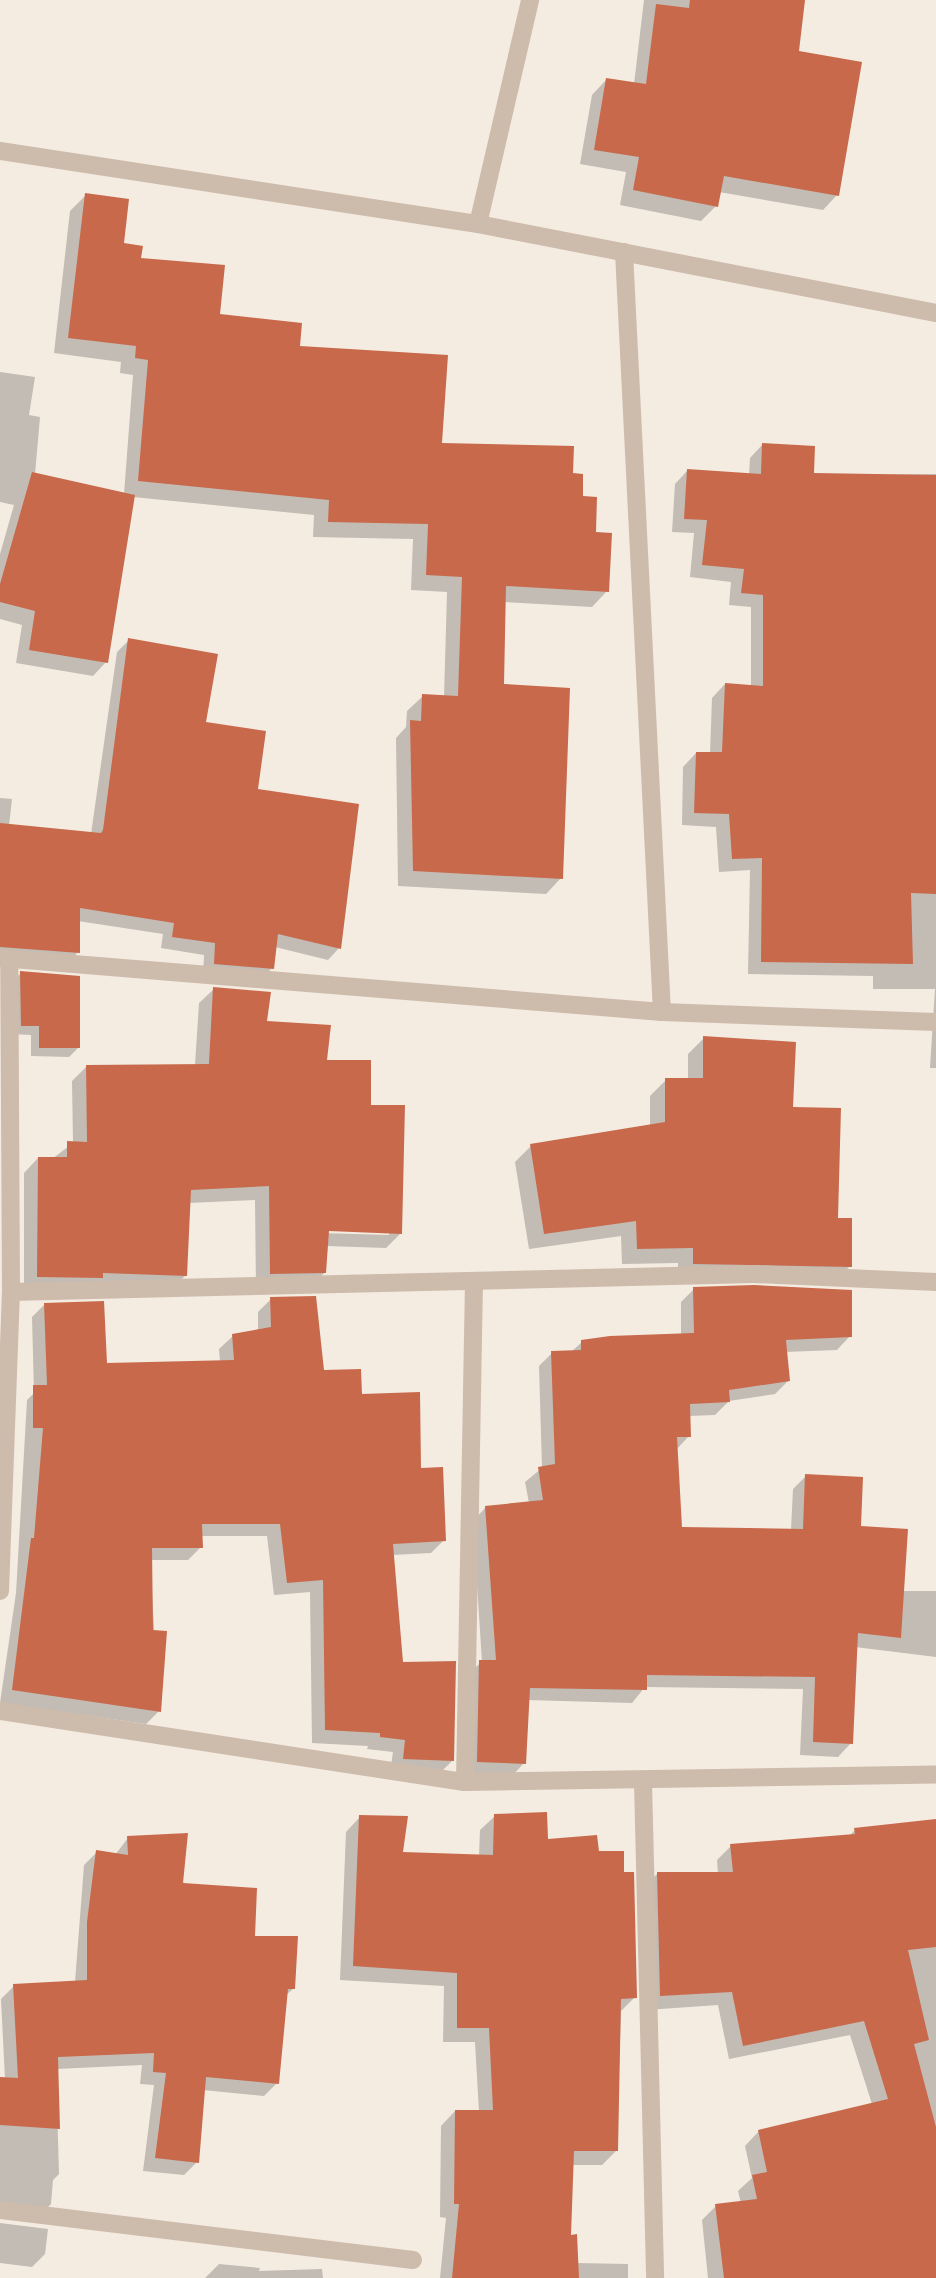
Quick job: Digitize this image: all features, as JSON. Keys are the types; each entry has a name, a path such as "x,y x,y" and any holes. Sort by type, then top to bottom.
{"street":[{"path":"478,224 530,0"},
{"path":"0,151 478,224 936,313"},
{"path":"624,252 662,1012"},
{"path":"0,1591 10,1292 5,958 662,1012 936,1022"},
{"path":"10,1292 754,1275 936,1282"},
{"path":"465,1782 474,1281"},
{"path":"0,1711 465,1782 643,1782 936,1775"},
{"path":"643,1782 654,2278"},
{"path":"0,2210 413,2260"}],"building":[{"path":"690,0 805,0 799,51 862,62 839,196 724,176 718,207 633,190 639,157 594,150 606,78 646,84 656,4 689,8"},
{"path":"85,193 129,199 124,243 143,246 141,258 225,265 220,314 302,323 300,346 448,355 442,443 574,446 573,473 583,474 583,496 597,497 596,532 612,533 609,592 506,586 504,684 570,688 563,879 413,871 410,720 421,721 422,694 458,696 462,577 426,575 428,524 328,522 329,500 138,481 148,360 135,358 136,346 68,338"},
{"path":"762,443 815,446 814,473 936,475 936,894 911,893 913,964 761,962 762,858 732,859 729,814 694,813 696,752 722,752 725,683 763,686 763,595 741,593 744,569 702,565 707,520 684,519 687,469 761,474"},
{"path":"32,472 135,495 108,663 29,650 35,611 0,602 0,584"},
{"path":"128,638 218,654 206,722 266,731 258,789 359,804 341,949 278,934 274,969 214,964 215,943 172,937 174,923 80,908 80,953 0,947 0,823 101,833 103,830"},
{"path":"20,971 80,976 80,1048 39,1048 39,1026 21,1026"},
{"path":"213,987 271,992 267,1021 331,1025 327,1060 371,1060 371,1105 405,1105 402,1234 329,1231 326,1273 270,1274 269,1186 191,1190 187,1276 103,1273 103,1278 37,1277 38,1157 67,1157 67,1141 87,1142 86,1065 209,1064"},
{"path":"703,1036 796,1042 793,1107 841,1108 838,1218 852,1218 852,1267 693,1264 693,1248 637,1249 636,1221 544,1234 530,1144 665,1122 665,1078 703,1078"},
{"path":"754,1285 852,1290 852,1337 786,1340 790,1381 729,1390 730,1402 690,1404 691,1437 677,1437 682,1527 803,1529 805,1474 863,1477 861,1526 908,1529 901,1638 858,1633 853,1744 813,1742 815,1677 647,1675 647,1690 530,1688 526,1764 477,1762 479,1660 496,1660 485,1506 543,1500 538,1467 555,1464 551,1351 581,1350 581,1340 610,1336 694,1333 693,1287"},
{"path":"316,1296 324,1370 361,1369 362,1394 420,1392 421,1468 443,1467 446,1541 393,1544 403,1662 456,1661 454,1761 403,1759 405,1740 380,1737 380,1733 325,1730 323,1580 287,1583 280,1524 202,1524 203,1548 152,1548 153,1630 167,1631 161,1712 12,1690 31,1538 34,1538 43,1428 33,1428 33,1385 47,1385 44,1303 104,1301 107,1363 234,1360 232,1334 271,1327 270,1297"},
{"path":"547,1812 548,1839 597,1835 599,1851 624,1851 624,1872 634,1872 637,1998 621,1999 618,2151 574,2151 571,2235 577,2234 579,2278 452,2278 459,2204 454,2204 455,2110 493,2110 489,2028 457,2028 457,1973 353,1966 359,1815 408,1816 403,1852 493,1855 494,1814"},
{"path":"936,1819 936,1947 908,1950 929,2040 914,2044 936,2127 936,2278 724,2278 715,2204 757,2199 752,2175 767,2172 758,2130 888,2099 864,2021 743,2046 732,1992 660,1996 657,1872 733,1872 730,1844 855,1834 854,1828"},
{"path":"188,1833 183,1883 257,1888 255,1936 298,1936 295,1989 288,1989 279,2084 206,2077 199,2163 155,2158 166,2073 153,2072 154,2053 58,2057 60,2129 0,2125 0,2077 18,2078 13,1984 87,1980 87,1922 96,1850 128,1855 127,1836"}]}
